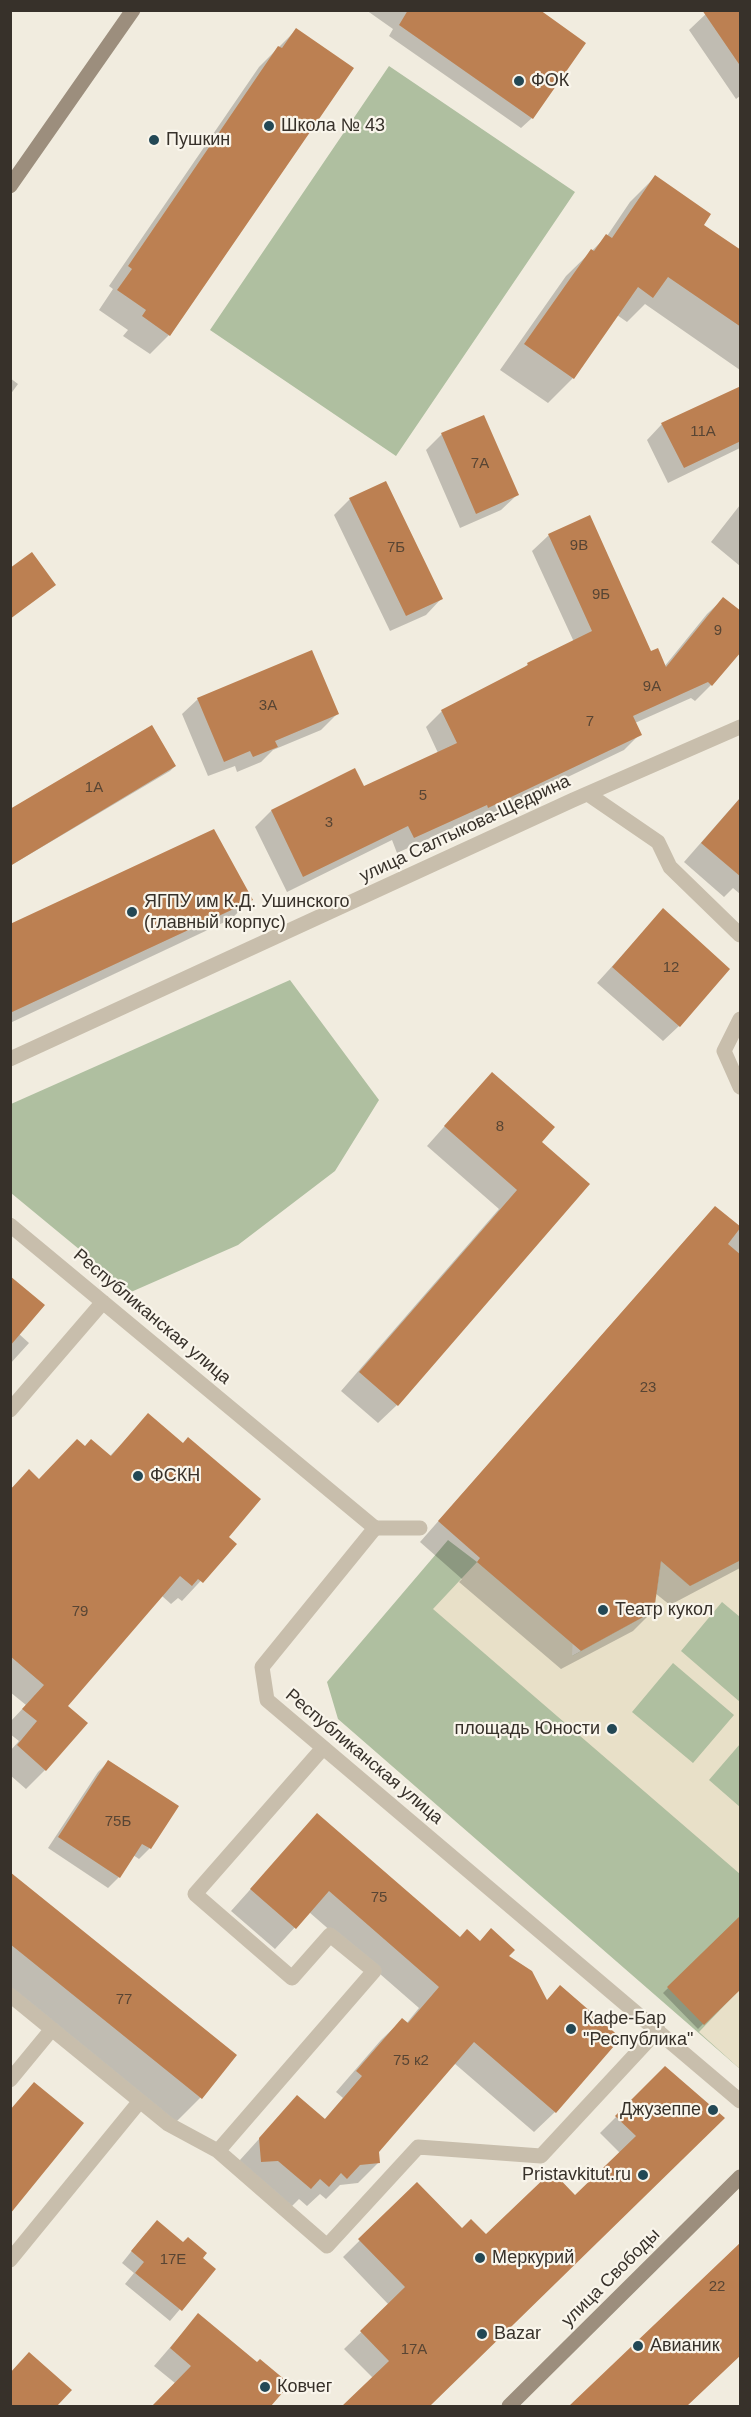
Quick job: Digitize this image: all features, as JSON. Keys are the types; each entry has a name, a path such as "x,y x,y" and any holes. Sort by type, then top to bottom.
{"main road":[{"path":"10,186 133,10"},
{"name":"улица Свободы","path":"509,2406 741,2177"}],"street":[{"name":"улица Салтыкова-Щедрина","path":"10,1059 588,794 741,727"},
{"path":"588,794 658,842 670,867 741,935"},
{"path":"741,1019 724,1051 741,1087"},
{"name":"Республиканская улица","path":"10,1225 375,1528 262,1667 267,1700 741,2101"},
{"path":"10,1410 103,1302"},
{"path":"375,1528 420,1528"},
{"path":"218,2151 374,1971 330,1935 292,1978 195,1894 323,1748"},
{"path":"10,1995 168,2124 218,2151 327,2246 418,2147 541,2156 658,2030"},
{"path":"10,2080 52,2029"},
{"path":"10,2260 140,2101"}],"green space":[{"path":"389,66 575,192 396,456 210,330"},
{"path":"290,980 379,1100 335,1171 238,1245 131,1292 11,1193 11,1104"},
{"path":"448,1540 477,1562 572,1656 654,1611 662,1557 677,1569 676,1574 690,1586 740,1560 740,2069 338,1719 327,1682"}],"shaded area":[{"name":"площадь Юности","path":"662,1557 677,1569 676,1574 690,1586 740,1560 740,1617 722,1602 681,1651 740,1702 740,1744 709,1780 740,1807 740,1874 433,1609 477,1562 574,1620 572,1656 654,1611","holes":["673,1663 734,1715 693,1763 632,1712"]},
{"path":"740,1989 740,2069 699,2032"}],"building":[{"name":"ФОК","path":"408,10 540,10 586,43 533,119 399,25"},
{"path":"702,10 741,10 741,67"},
{"name":"Школа № 43","path":"296,28 354,68 170,336 142,316 146,310 117,290 132,269 128,266 278,46 282,48"},
{"path":"655,175 711,214 704,225 741,250 741,327 668,277 653,298 638,287 574,379 524,344 591,249 594,251 606,234 612,238"},
{"path":"741,386 741,441 684,468 661,423"},
{"path":"484,415 519,495 476,514 441,433"},
{"path":"386,481 443,599 406,616 349,498"},
{"path":"590,515 651,651 658,648 666,667 723,597 741,611 741,652 712,686 708,682 633,716 642,735 488,808 487,805 414,838 408,826 303,877 271,810 355,768 364,786 457,743 441,710 592,631 548,534"},
{"path":"32,552 56,585 10,619 10,568"},
{"path":"312,650 339,714 275,741 278,747 253,757 250,751 224,762 197,698"},
{"path":"152,725 176,766 10,866 10,809"},
{"path":"741,797 741,877 701,843"},
{"name":"ЯГПУ им К.Д. Ушинского (главный корпус)","path":"214,829 253,900 10,1013 10,924"},
{"path":"663,908 730,969 680,1027 612,967"},
{"path":"492,1072 555,1127 542,1142 590,1184 398,1406 359,1372 517,1190 444,1126"},
{"path":"715,1206 741,1227 728,1244 741,1255 741,1560 690,1586 661,1561 654,1611 581,1651 477,1562 480,1558 438,1521"},
{"path":"10,1276 45,1305 10,1346"},
{"path":"148,1413 183,1443 188,1437 261,1499 229,1537 237,1544 203,1583 198,1579 192,1586 180,1576 68,1706 88,1723 46,1771 17,1745 37,1721 22,1709 44,1685 10,1656 10,1490 29,1469 39,1479 77,1439 85,1446 91,1439 111,1456"},
{"path":"108,1760 179,1806 151,1849 142,1844 120,1878 58,1837"},
{"path":"317,1813 460,1937 467,1929 480,1941 491,1928 515,1950 509,1956 532,1971 547,2000 560,1985 621,2038 556,2113 474,2042 379,2152 380,2163 360,2165 347,2179 341,2173 329,2187 320,2179 311,2189 278,2161 261,2162 259,2138 297,2095 325,2119 362,2076 356,2071 402,2018 408,2023 439,1987 329,1891 296,1929 250,1889"},
{"path":"10,1872 237,2055 202,2099 10,1944"},
{"path":"741,1915 741,1989 704,2025 667,1987"},
{"name":"Меркурий","path":"665,2066 725,2118 430,2406 342,2406 389,2361 360,2331 405,2287 358,2239 417,2182 462,2228 471,2219 486,2234 552,2171 575,2195 636,2136 615,2116"},
{"path":"34,2082 84,2123 10,2214 10,2110"},
{"path":"157,2220 183,2242 188,2237 207,2253 203,2258 216,2269 182,2311 135,2273 144,2262 131,2251"},
{"path":"741,2242 741,2355 687,2406 569,2406"},
{"path":"198,2313 257,2362 260,2359 290,2384 271,2406 152,2406 191,2366 170,2348"},
{"path":"29,2352 72,2390 57,2406 10,2406 10,2373"}],"place":[{"name":"ФОК","path":"519,81"},
{"name":"Школа № 43","path":"269,126"},
{"name":"Пушкин","path":"154,140"},
{"name":"ЯГПУ им К.Д. Ушинского (главный корпус)","path":"132,912"},
{"name":"ФСКН","path":"138,1476"},
{"name":"Театр кукол","path":"603,1610"},
{"name":"площадь Юности","path":"612,1729"},
{"name":"Кафе-Бар \"Республика\"","path":"571,2029"},
{"name":"Джузеппе","path":"713,2110"},
{"name":"Pristavkitut.ru","path":"643,2175"},
{"name":"Меркурий","path":"480,2258"},
{"name":"Bazar","path":"482,2334"},
{"name":"Авианик","path":"638,2346"},
{"name":"Ковчег","path":"265,2387"}]}
